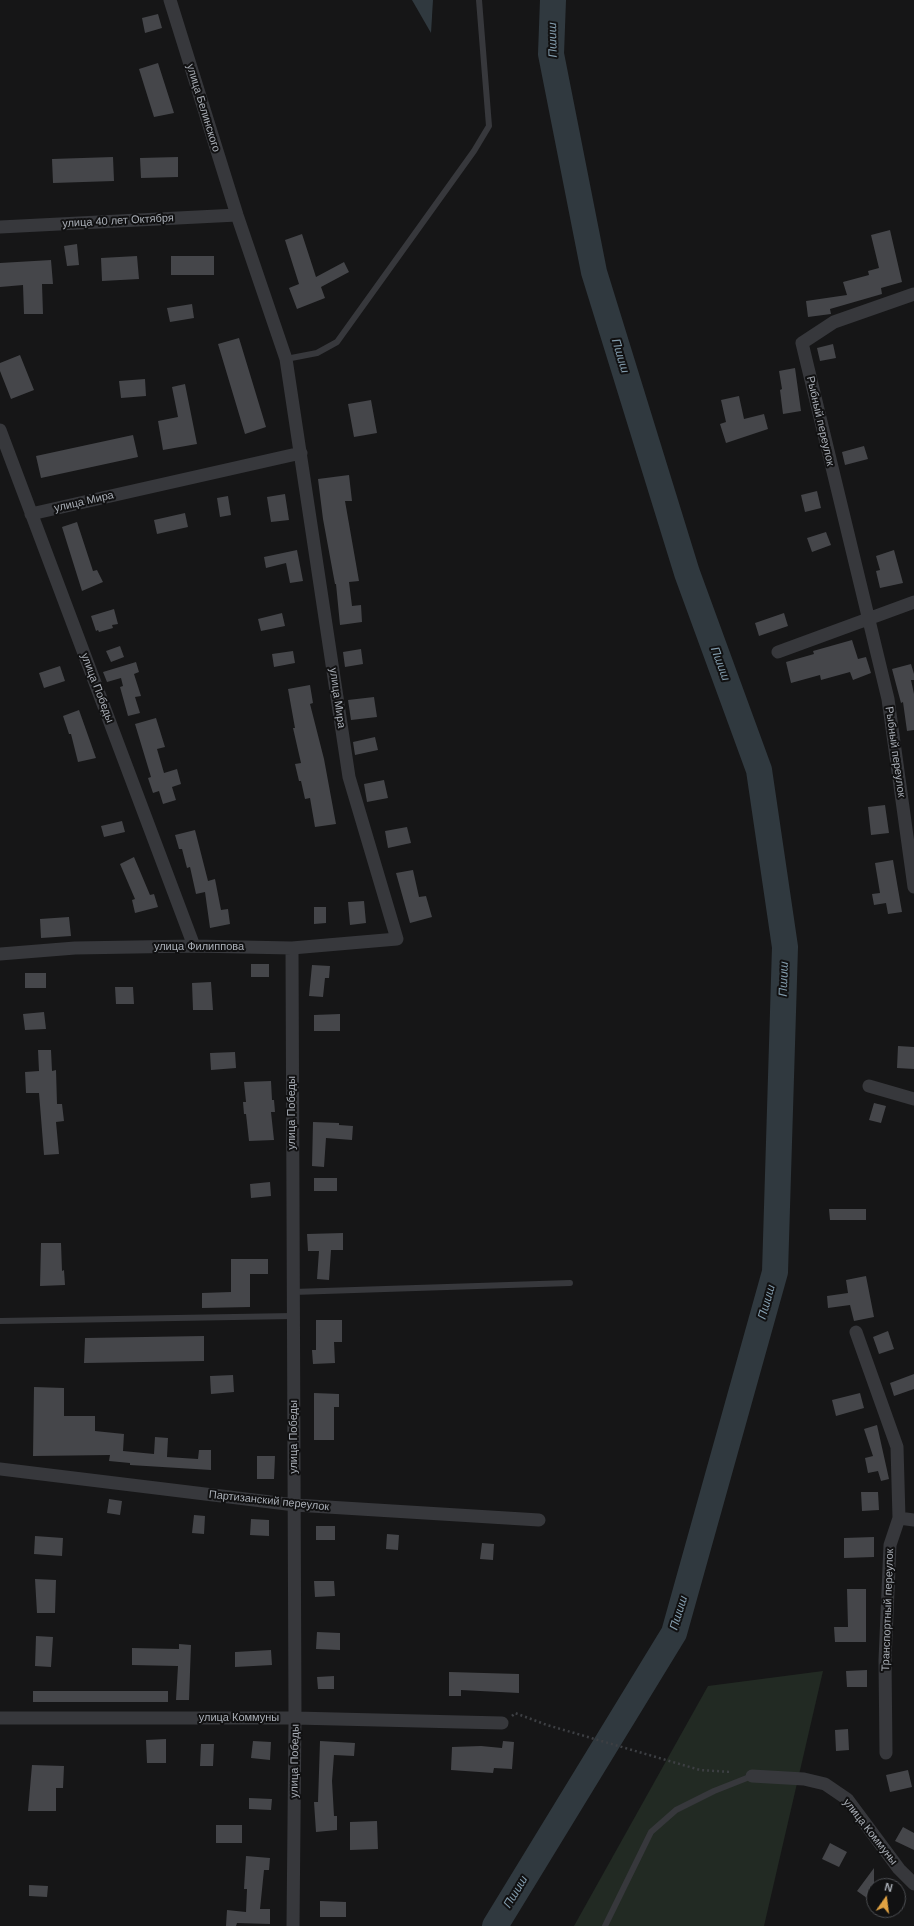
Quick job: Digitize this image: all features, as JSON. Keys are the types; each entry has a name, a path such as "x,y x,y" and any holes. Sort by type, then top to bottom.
{"street":[{"name":"улица Белинского","path":"170,0 237,215"},
{"name":"улица 40 лет Октября","path":"0,227 237,215"},
{"name":"улица Мира","path":"237,215 286,359 349,777 397,939"},
{"name":"Рыбный переулок","path":"914,294 834,322 802,344 888,699 914,887"},
{"name":"улица Победы","path":"0,430 194,946"},
{"name":"улица Мира","path":"31,514 301,453"},
{"path":"778,652 914,602"},
{"name":"улица Филиппова","path":"0,954 75,948 194,946 292,948 397,939"},
{"name":"улица Победы","path":"292,948 295,1505 293,1926"},
{"path":"869,1086 914,1099"},
{"name":"Транспортный переулок","path":"856,1332 897,1447 899,1518 890,1545 885,1660 886,1753"},
{"name":"Партизанский переулок","path":"0,1469 295,1505 539,1520"},
{"path":"899,1518 914,1520"},
{"name":"улица Коммуны","path":"0,1718 295,1718 502,1723"},
{"name":"улица Коммуны","path":"752,1776 804,1779 825,1784 847,1799 899,1869 914,1884"}],"lane":[{"path":"286,359 317,354 337,342 474,151 489,126 480,0"},
{"path":"294,1292 570,1283"},
{"path":"0,1321 293,1316"},
{"path":"605,1926 651,1832 676,1810 714,1791 752,1776"}],"path":[{"path":"502,1723 515,1713 547,1725 700,1770 722,1771 752,1776"}],"shaded area":[{"path":"412,0 433,0 431,33"},
{"path":"823,1671 764,1926 574,1926 708,1686"}],"building":[{"path":"158,14 162,28 145,33 142,18"},
{"path":"158,63 174,113 154,117 139,69"},
{"path":"113,157 114,181 53,183 52,159"},
{"path":"178,157 178,177 141,178 140,158"},
{"path":"890,230 902,282 881,288 882,294 830,309 831,314 808,317 806,301 847,295 843,282 869,275 868,271 879,268 871,235"},
{"path":"302,234 316,277 344,262 349,272 321,287 325,298 297,309 289,288 299,284 285,240"},
{"path":"77,244 79,265 67,266 64,246"},
{"path":"137,256 139,279 102,281 101,258"},
{"path":"171,256 214,256 214,275 171,275"},
{"path":"51,260 53,284 42,284 43,314 24,314 23,285 0,287 0,263"},
{"path":"192,304 194,318 170,322 167,308"},
{"path":"239,338 266,427 245,434 218,344"},
{"path":"833,344 836,358 820,361 817,348"},
{"path":"20,355 34,390 11,399 0,371 0,363"},
{"path":"795,368 801,411 783,414 780,390 782,389 779,371"},
{"path":"145,379 146,396 121,398 119,381"},
{"path":"185,384 197,444 163,450 158,421 178,417 172,387"},
{"path":"739,396 744,419 764,414 768,429 726,443 720,424 726,422 721,400"},
{"path":"371,400 377,433 354,437 348,404"},
{"path":"133,435 138,457 41,478 36,456"},
{"path":"864,446 868,459 845,465 842,452"},
{"path":"349,475 352,501 345,501 359,581 349,582 352,606 361,605 362,622 340,625 336,584 323,519 318,479"},
{"path":"817,491 821,508 805,512 801,495"},
{"path":"285,494 289,520 271,522 267,497"},
{"path":"228,496 231,515 220,517 217,498"},
{"path":"185,513 188,527 157,534 154,520"},
{"path":"77,522 93,571 97,570 103,582 82,591 62,527"},
{"path":"826,532 831,545 812,552 807,538"},
{"path":"297,550 303,581 290,583 286,563 266,568 264,557"},
{"path":"894,550 903,583 880,588 876,571 880,570 876,556"},
{"path":"114,609 118,624 112,625 113,628 99,632 98,630 96,631 91,616"},
{"path":"282,613 285,626 261,631 258,619"},
{"path":"784,613 788,626 759,636 755,623"},
{"path":"852,640 858,659 866,657 871,673 853,680 850,672 821,680 820,675 791,683 786,662 814,654 813,651"},
{"path":"120,646 124,657 111,662 106,651"},
{"path":"361,649 363,664 345,667 343,652"},
{"path":"293,651 295,663 274,667 272,654"},
{"path":"136,662 139,672 134,674 141,696 135,697 140,713 128,716 120,687 123,686 121,678 107,682 103,672"},
{"path":"911,664 914,674 914,680 911,680 914,694 914,730 907,731 903,702 901,703 892,669"},
{"path":"60,666 65,681 44,688 39,673"},
{"path":"310,685 313,703 310,704 324,759 336,824 315,827 310,798 305,799 295,764 301,763 293,728 295,728 288,689"},
{"path":"374,697 377,717 351,720 348,700"},
{"path":"79,710 96,758 78,762 71,734 69,734 63,716"},
{"path":"156,718 165,747 157,749 164,773 177,769 181,784 172,787 176,800 163,804 159,791 153,793 148,778 151,777 135,724"},
{"path":"375,737 378,750 355,755 353,742"},
{"path":"384,780 388,798 367,802 364,784"},
{"path":"885,805 889,833 871,835 868,807"},
{"path":"122,821 125,832 104,837 101,826"},
{"path":"407,827 411,843 388,848 385,831"},
{"path":"195,830 208,881 215,879 221,910 228,909 230,924 210,928 205,892 196,894 190,867 187,868 182,849 179,849 175,835"},
{"path":"134,857 150,895 154,894 158,907 135,913 132,900 135,899 120,864"},
{"path":"893,860 902,912 888,914 886,903 874,905 872,894 880,893 875,863"},
{"path":"413,870 419,897 426,896 432,917 410,923 396,873"},
{"path":"364,901 366,923 350,925 348,902"},
{"path":"314,907 326,907 326,923 314,924"},
{"path":"69,917 71,936 41,938 40,919"},
{"path":"251,964 269,964 269,977 251,977"},
{"path":"312,965 330,966 329,978 325,978 323,997 309,996"},
{"path":"25,973 46,973 46,988 25,988"},
{"path":"211,982 213,1010 193,1010 192,983"},
{"path":"115,987 133,987 134,1004 116,1004"},
{"path":"44,1012 46,1029 25,1030 23,1014"},
{"path":"340,1014 340,1031 314,1031 314,1015"},
{"path":"898,1046 914,1047 914,1069 897,1068"},
{"path":"38,1050 51,1050 52,1071 56,1070 57,1104 62,1104 64,1121 56,1122 59,1154 44,1155 39,1093 26,1093 25,1072 39,1071"},
{"path":"235,1052 236,1068 211,1070 210,1053"},
{"path":"271,1081 272,1100 274,1100 275,1112 271,1112 274,1140 249,1141 246,1114 244,1114 243,1102 246,1102 244,1082"},
{"path":"874,1103 886,1106 881,1123 869,1120"},
{"path":"313,1122 339,1123 339,1125 353,1126 352,1140 326,1138 324,1167 312,1166"},
{"path":"314,1178 337,1178 337,1191 314,1191"},
{"path":"270,1182 271,1196 251,1198 250,1184"},
{"path":"829,1209 866,1209 866,1220 830,1220"},
{"path":"343,1233 343,1250 331,1250 329,1280 317,1279 319,1251 308,1251 307,1234"},
{"path":"41,1243 61,1243 62,1271 64,1270 65,1285 40,1286"},
{"path":"231,1259 268,1259 268,1274 250,1274 250,1307 202,1308 202,1293 231,1292"},
{"path":"866,1276 874,1317 854,1321 850,1305 828,1308 827,1296 848,1293 846,1280"},
{"path":"316,1320 342,1320 342,1342 334,1342 335,1363 313,1364 312,1350 316,1350"},
{"path":"888,1331 894,1349 879,1354 873,1337"},
{"path":"204,1336 204,1361 84,1363 85,1338"},
{"path":"914,1374 914,1389 894,1396 890,1383"},
{"path":"233,1375 234,1392 211,1394 210,1376"},
{"path":"34,1387 64,1388 64,1416 95,1416 95,1431 124,1434 123,1451 154,1454 155,1437 168,1438 167,1457 198,1459 199,1450 211,1450 211,1470 130,1465 130,1463 109,1461 110,1455 33,1456"},
{"path":"314,1393 339,1394 339,1407 334,1407 334,1440 314,1440"},
{"path":"860,1393 864,1408 836,1416 832,1400"},
{"path":"877,1425 889,1479 881,1481 878,1471 868,1473 865,1458 873,1456 864,1429"},
{"path":"257,1456 275,1456 274,1479 257,1479"},
{"path":"861,1492 878,1492 879,1510 862,1511"},
{"path":"109,1499 122,1501 120,1515 107,1513"},
{"path":"194,1515 205,1516 204,1534 192,1533"},
{"path":"251,1519 269,1520 269,1536 250,1535"},
{"path":"316,1526 335,1526 335,1540 316,1540"},
{"path":"387,1534 399,1535 398,1550 386,1549"},
{"path":"35,1536 63,1538 62,1556 34,1554"},
{"path":"874,1537 874,1557 844,1558 844,1538"},
{"path":"482,1543 494,1544 493,1560 480,1559"},
{"path":"35,1579 56,1580 55,1613 37,1613"},
{"path":"314,1581 334,1581 335,1596 315,1597"},
{"path":"847,1589 866,1589 866,1642 835,1642 834,1627 848,1627"},
{"path":"317,1632 340,1633 340,1650 316,1649"},
{"path":"36,1636 53,1637 51,1667 35,1666"},
{"path":"179,1644 191,1645 189,1700 176,1700 178,1666 132,1665 132,1648 179,1649"},
{"path":"271,1650 272,1665 235,1667 235,1652"},
{"path":"867,1670 867,1687 847,1687 846,1671"},
{"path":"449,1672 519,1674 519,1693 461,1690 461,1696 449,1696"},
{"path":"334,1676 334,1689 318,1689 317,1677"},
{"path":"33,1691 168,1691 168,1702 33,1702"},
{"path":"848,1729 849,1750 836,1751 835,1730"},
{"path":"166,1739 166,1763 147,1763 146,1740"},
{"path":"253,1741 271,1742 270,1760 251,1758"},
{"path":"320,1741 355,1743 354,1756 334,1755 332,1781 334,1816 337,1816 337,1830 316,1832 314,1802 318,1802"},
{"path":"503,1741 514,1742 512,1769 494,1768 493,1773 451,1770 452,1747 481,1746 502,1748"},
{"path":"201,1744 214,1744 213,1766 200,1766"},
{"path":"32,1765 64,1766 63,1788 56,1788 56,1811 28,1811"},
{"path":"908,1770 912,1787 890,1792 886,1775"},
{"path":"249,1798 272,1799 271,1810 249,1809"},
{"path":"377,1821 378,1849 350,1850 350,1822"},
{"path":"216,1825 242,1825 242,1843 216,1843"},
{"path":"903,1827 914,1833 914,1850 895,1841"},
{"path":"830,1843 847,1852 839,1867 822,1859"},
{"path":"246,1856 270,1858 269,1870 264,1870 260,1909 270,1909 270,1924 237,1923 236,1926 226,1926 227,1910 246,1912 247,1889 244,1889"},
{"path":"874,1868 874,1878 867,1878"},
{"path":"866,1879 866,1897 857,1891"},
{"path":"29,1885 48,1886 47,1897 29,1896"},
{"path":"320,1901 346,1902 346,1917 320,1917"}],"waterway":[{"name":"Пшиш","path":"495,1926 674,1633 775,1272 785,947 759,770 687,573 594,272 551,54 553,0"}]}
